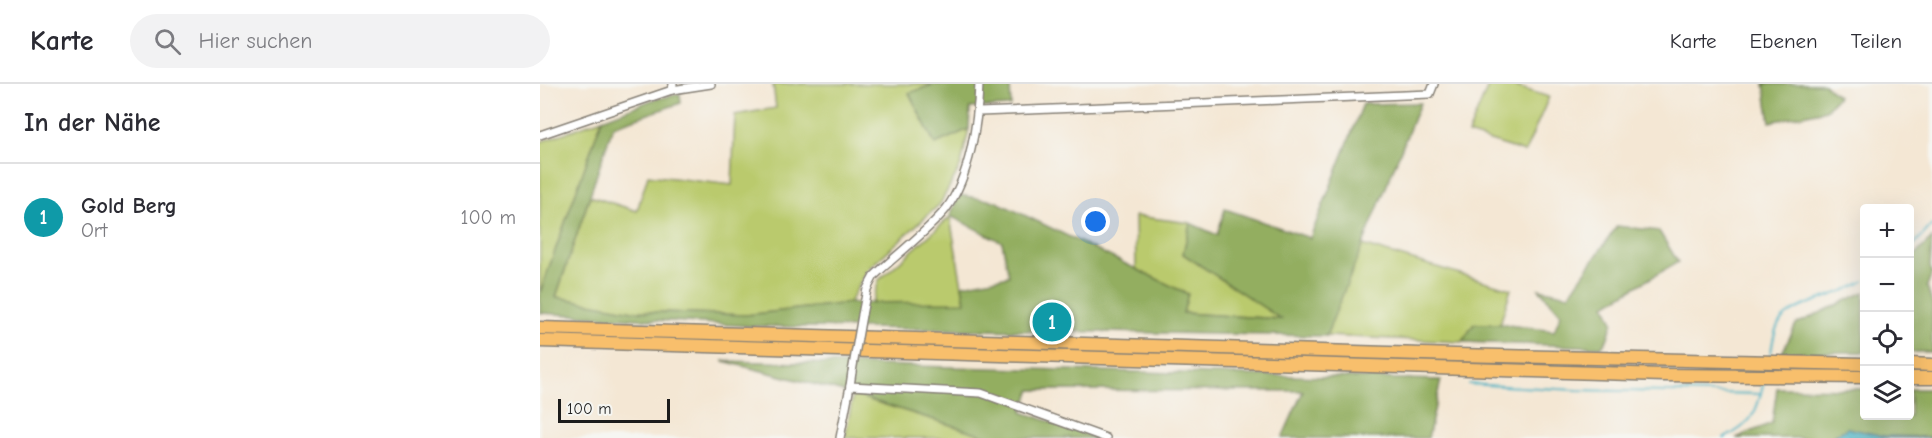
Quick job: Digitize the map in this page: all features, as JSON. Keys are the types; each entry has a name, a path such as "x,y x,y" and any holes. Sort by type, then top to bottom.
{"highway":[{"path":"540,327 1760,363 1860,364"},
{"path":"540,341 1757,376 1860,377"},
{"path":"1914,364 1932,365"},
{"path":"1914,378 1932,378"}],"street":[{"path":"540,135 673,87 711,84"},
{"path":"840,438 867,289 874,276 946,208 966,167 979,112 979,84"},
{"path":"979,112 1430,93 1434,84"},
{"path":"850,386 981,393 1106,438"}],"green space":[{"path":"773,84 935,84 909,93 935,144 969,129 961,165 940,204 868,269 849,303 746,315 633,311 556,297 590,196 637,211 648,175 732,185 735,115 776,108"},
{"path":"935,84 1010,84 1011,106 970,108 969,129 935,144 909,93"},
{"path":"1489,84 1508,84 1549,97 1525,152 1468,134"},
{"path":"1764,84 1824,84 1838,96 1826,110 1770,122"},
{"path":"680,94 681,103 613,126 556,297 633,311 746,315 849,303 965,302 962,285 1009,276 1002,242 950,216 959,195 995,201 1188,294 1183,313 1281,319 1183,254 1190,223 1217,235 1225,209 1310,238 1363,104 1420,103 1326,336 749,326 540,313 540,293 602,119 652,100"},
{"path":"602,119 540,293 540,142"},
{"path":"1135,216 1190,223 1183,254 1282,319 1183,313 1187,294 1136,269"},
{"path":"950,217 965,303 872,303 879,280"},
{"path":"1617,226 1659,231 1678,262 1605,305 1613,322 1607,340 1601,347 1462,342 1474,324 1500,324 1554,331 1561,314 1539,289 1569,295"},
{"path":"1932,238 1930,267 1932,273 1927,286 1932,303 1932,352 1914,352 1914,256"},
{"path":"1362,245 1511,289 1500,324 1474,324 1462,342 1326,336"},
{"path":"1860,294 1860,352 1782,353 1796,324"},
{"path":"723,361 1441,380 1428,438 1282,438 1303,391 1031,390 1022,412 1097,438 993,438 844,392"},
{"path":"1777,388 1860,389 1860,420 1914,420 1914,389 1932,389 1932,437 1884,436 1847,428 1831,438 1736,438 1772,423"},
{"path":"853,395 993,438 845,438"}],"water":[{"path":"1847,428 1884,436 1932,438 1831,438"}],"waterway":[{"path":"1914,245 1932,225"},
{"path":"1770,358 1776,329 1784,317 1805,305 1860,283"},
{"path":"1724,438 1742,427 1753,416 1764,381"},
{"path":"1468,384 1577,390 1761,394"}],"place":[{"name":"Gold Berg","path":"1052,322"}]}
